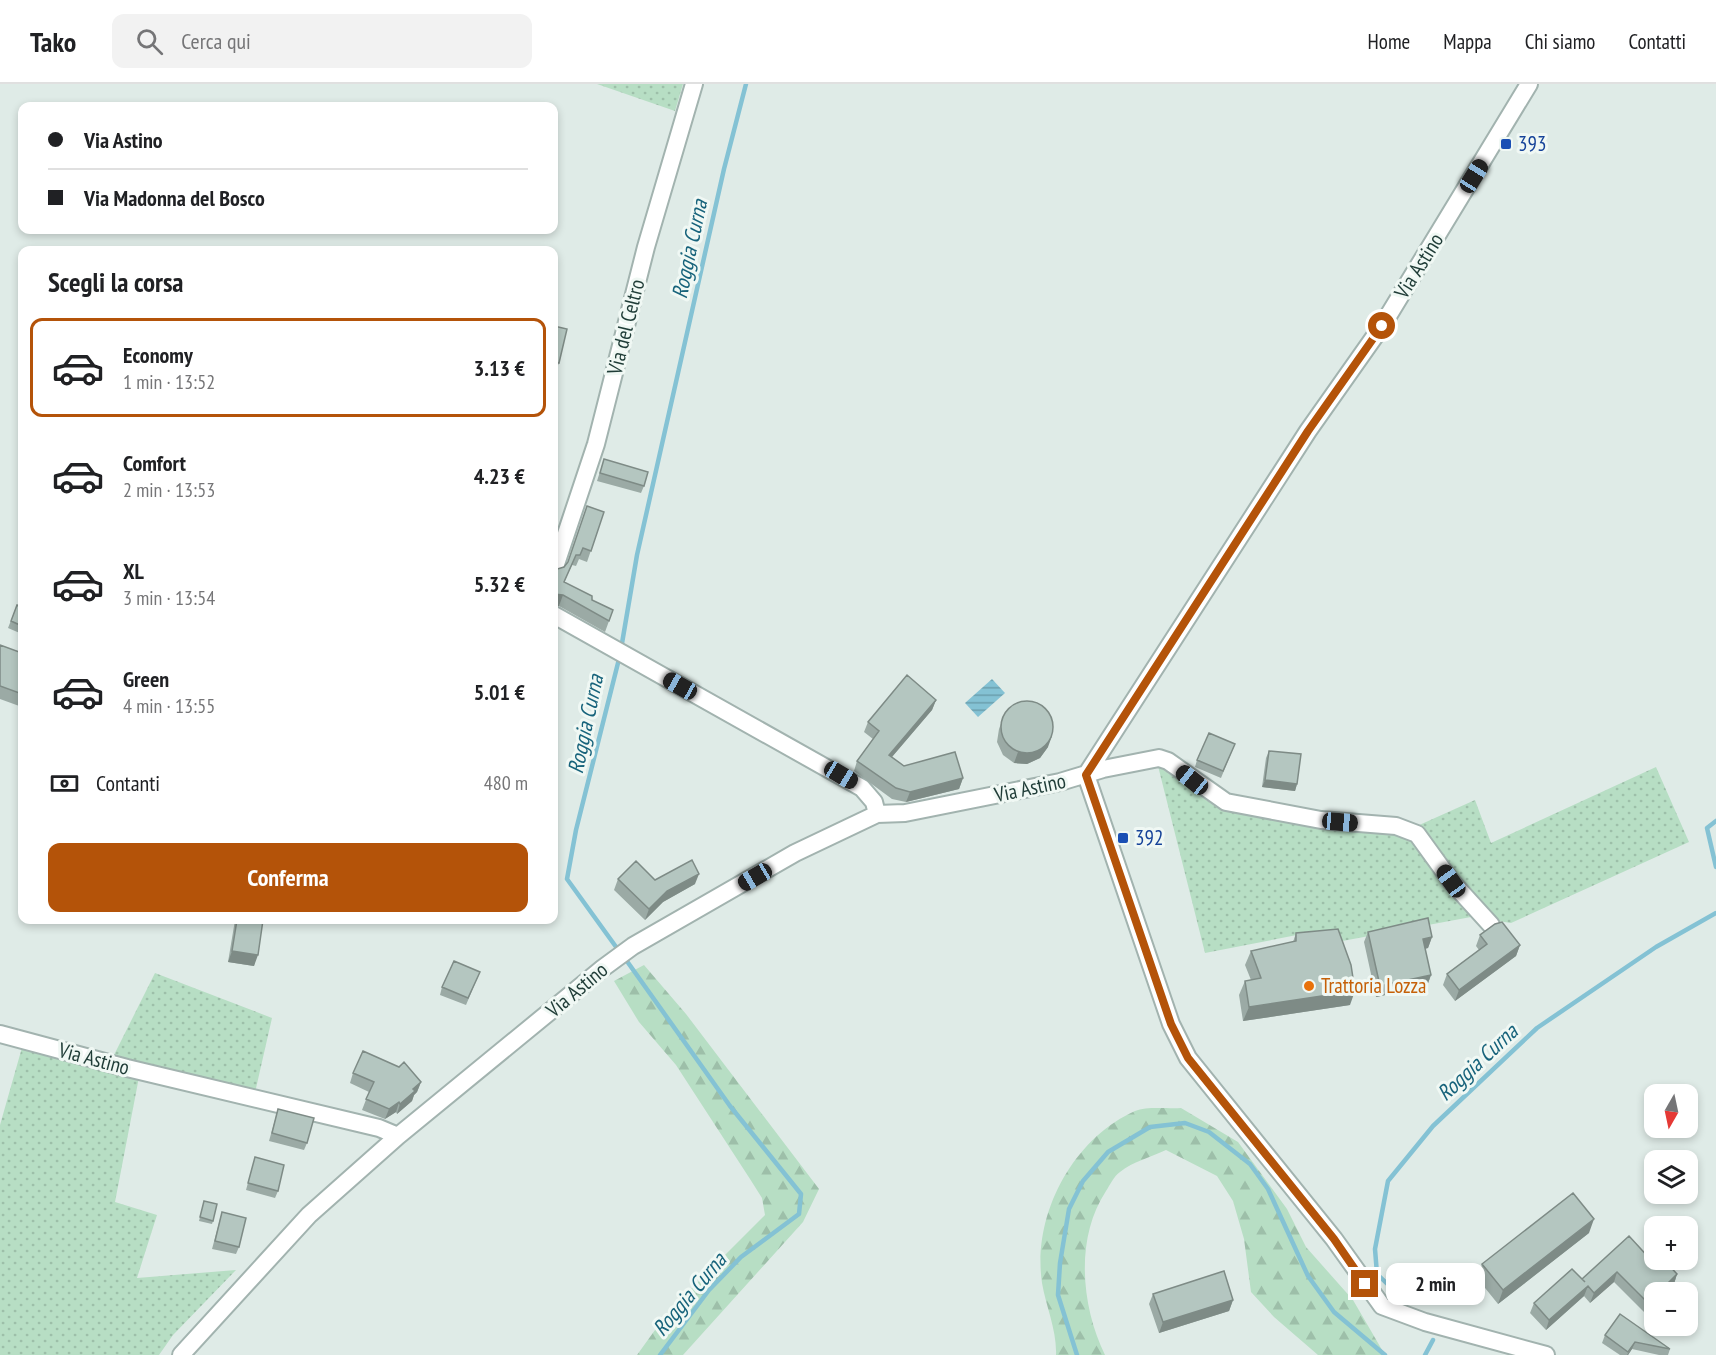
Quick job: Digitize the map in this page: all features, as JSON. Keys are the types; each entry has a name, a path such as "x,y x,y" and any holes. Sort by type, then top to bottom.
{"street":[{"name":"Via del Celtro","path":"558,558 597,444 646,247 694,84"},
{"name":"Via Astino","path":"181,1355 309,1215 398,1136 633,946 795,853 877,814 905,813 1086,775 1308,431 1382,326 1529,84"},
{"path":"558,617 862,788 874,802 877,814"},
{"path":"1491,926 1451,881 1416,834 1396,826 1322,820 1226,802 1168,761 1160,758 1086,775 1171,1024 1188,1058 1334,1239 1382,1306 1425,1322 1546,1355"},
{"name":"Via Astino","path":"0,1034 138,1071 379,1128 398,1136"}],"green space":[{"path":"597,84 683,84 675,111"},
{"path":"1158,766 1216,807 1312,826 1397,835 1475,800 1491,843 1656,767 1689,842 1511,923 1471,917 1337,942 1302,934 1205,953"},
{"path":"644,965 686,1014 819,1189 803,1222 683,1355 637,1355 668,1312 765,1215 762,1198 750,1179 676,1065 639,1022 614,981"},
{"path":"155,973 272,1018 254,1097 140,1072 115,1202 157,1215 137,1278 236,1270 173,1335 159,1355 0,1355 0,1125 23,1044 112,1059"},
{"path":"1181,1108 1238,1142 1287,1209 1306,1247 1353,1300 1385,1355 1318,1355 1274,1317 1251,1292 1244,1239 1233,1201 1217,1176 1166,1150 1136,1162 1118,1174 1096,1210 1089,1230 1085,1272 1087,1294 1097,1336 1105,1355 1056,1355 1053,1328 1042,1283 1041,1258 1043,1232 1050,1207 1061,1182 1075,1160 1092,1140 1113,1124 1140,1109"}],"water":[{"path":"992,679 1005,693 978,717 965,703"}],"building":[{"path":"558,327 567,329 558,363"},
{"path":"604,459 648,472 644,486 600,473"},
{"path":"587,506 604,512 591,551 583,548 580,555 576,555 564,582 613,610 609,621 563,595 558,594 558,569 564,567 568,562"},
{"path":"17,605 18,605 18,624 11,621"},
{"path":"0,645 18,652 18,693 0,686"},
{"path":"907,675 936,700 889,755 904,766 955,752 963,778 910,792 896,788 857,761 879,731 868,722"},
{"path":"1027,701 1037,703 1045,709 1051,717 1053,727 1051,737 1045,745 1037,751 1027,753 1017,751 1009,745 1003,737 1001,727 1003,717 1009,709 1017,703"},
{"path":"1209,733 1235,744 1223,771 1197,760"},
{"path":"1269,751 1301,754 1297,784 1265,780"},
{"path":"692,860 699,874 667,891 649,909 618,879 636,861 655,880"},
{"path":"1428,918 1432,937 1423,939 1431,975 1380,986 1368,932"},
{"path":"1502,922 1520,945 1459,990 1447,974 1487,944 1480,935 1495,924"},
{"path":"236,924 262,924 258,955 232,951"},
{"name":"Trattoria Lozza","path":"1338,929 1351,965 1355,991 1249,1007 1245,981 1261,978 1251,951 1296,941 1296,933"},
{"path":"454,961 480,972 468,998 442,987"},
{"path":"363,1051 399,1067 404,1062 421,1082 413,1089 415,1091 400,1104 399,1102 389,1109 366,1099 374,1082 353,1073"},
{"path":"278,1109 314,1118 307,1143 272,1133"},
{"path":"255,1157 284,1165 278,1191 248,1183"},
{"path":"1573,1193 1594,1219 1503,1290 1482,1264"},
{"path":"204,1201 217,1204 213,1221 200,1217"},
{"path":"222,1212 246,1218 239,1247 215,1241"},
{"path":"1629,1236 1644,1252 1644,1270 1673,1270 1677,1274 1669,1282 1644,1282 1644,1299 1617,1272 1594,1293 1588,1286 1549,1320 1534,1303 1572,1269 1582,1279"},
{"path":"1224,1271 1233,1300 1163,1322 1153,1294"},
{"path":"1620,1314 1644,1331 1644,1336 1651,1336 1670,1349 1635,1342 1628,1352 1605,1335"}],"waterway":[{"name":"Roggia Curna","path":"619,951 567,879 576,830 620,655 637,555 724,169 746,84"},
{"name":"Roggia Curna","path":"1716,821 1707,828 1716,867"},
{"name":"Roggia Curna","path":"1405,1301 1377,1274 1375,1249 1388,1181 1433,1126 1537,1028 1656,947 1716,913"},
{"name":"Roggia Curna","path":"624,957 730,1106 801,1194 799,1214 741,1257 709,1290 660,1355"},
{"name":"Roggia Curna","path":"1077,1355 1058,1295 1060,1263 1069,1209 1083,1181 1108,1152 1150,1127 1185,1123 1209,1132 1250,1164 1268,1189 1308,1276 1334,1312 1385,1355"},
{"name":"Roggia Curna","path":"1425,1355 1433,1340"}],"place":[{"name":"393","path":"1506,144"},
{"name":"392","path":"1123,838"},
{"name":"Trattoria Lozza","path":"1309,986"}],"route":[{"path":"1365,1284 1334,1239 1188,1058 1171,1024 1086,775 1308,431 1382,326"}]}
